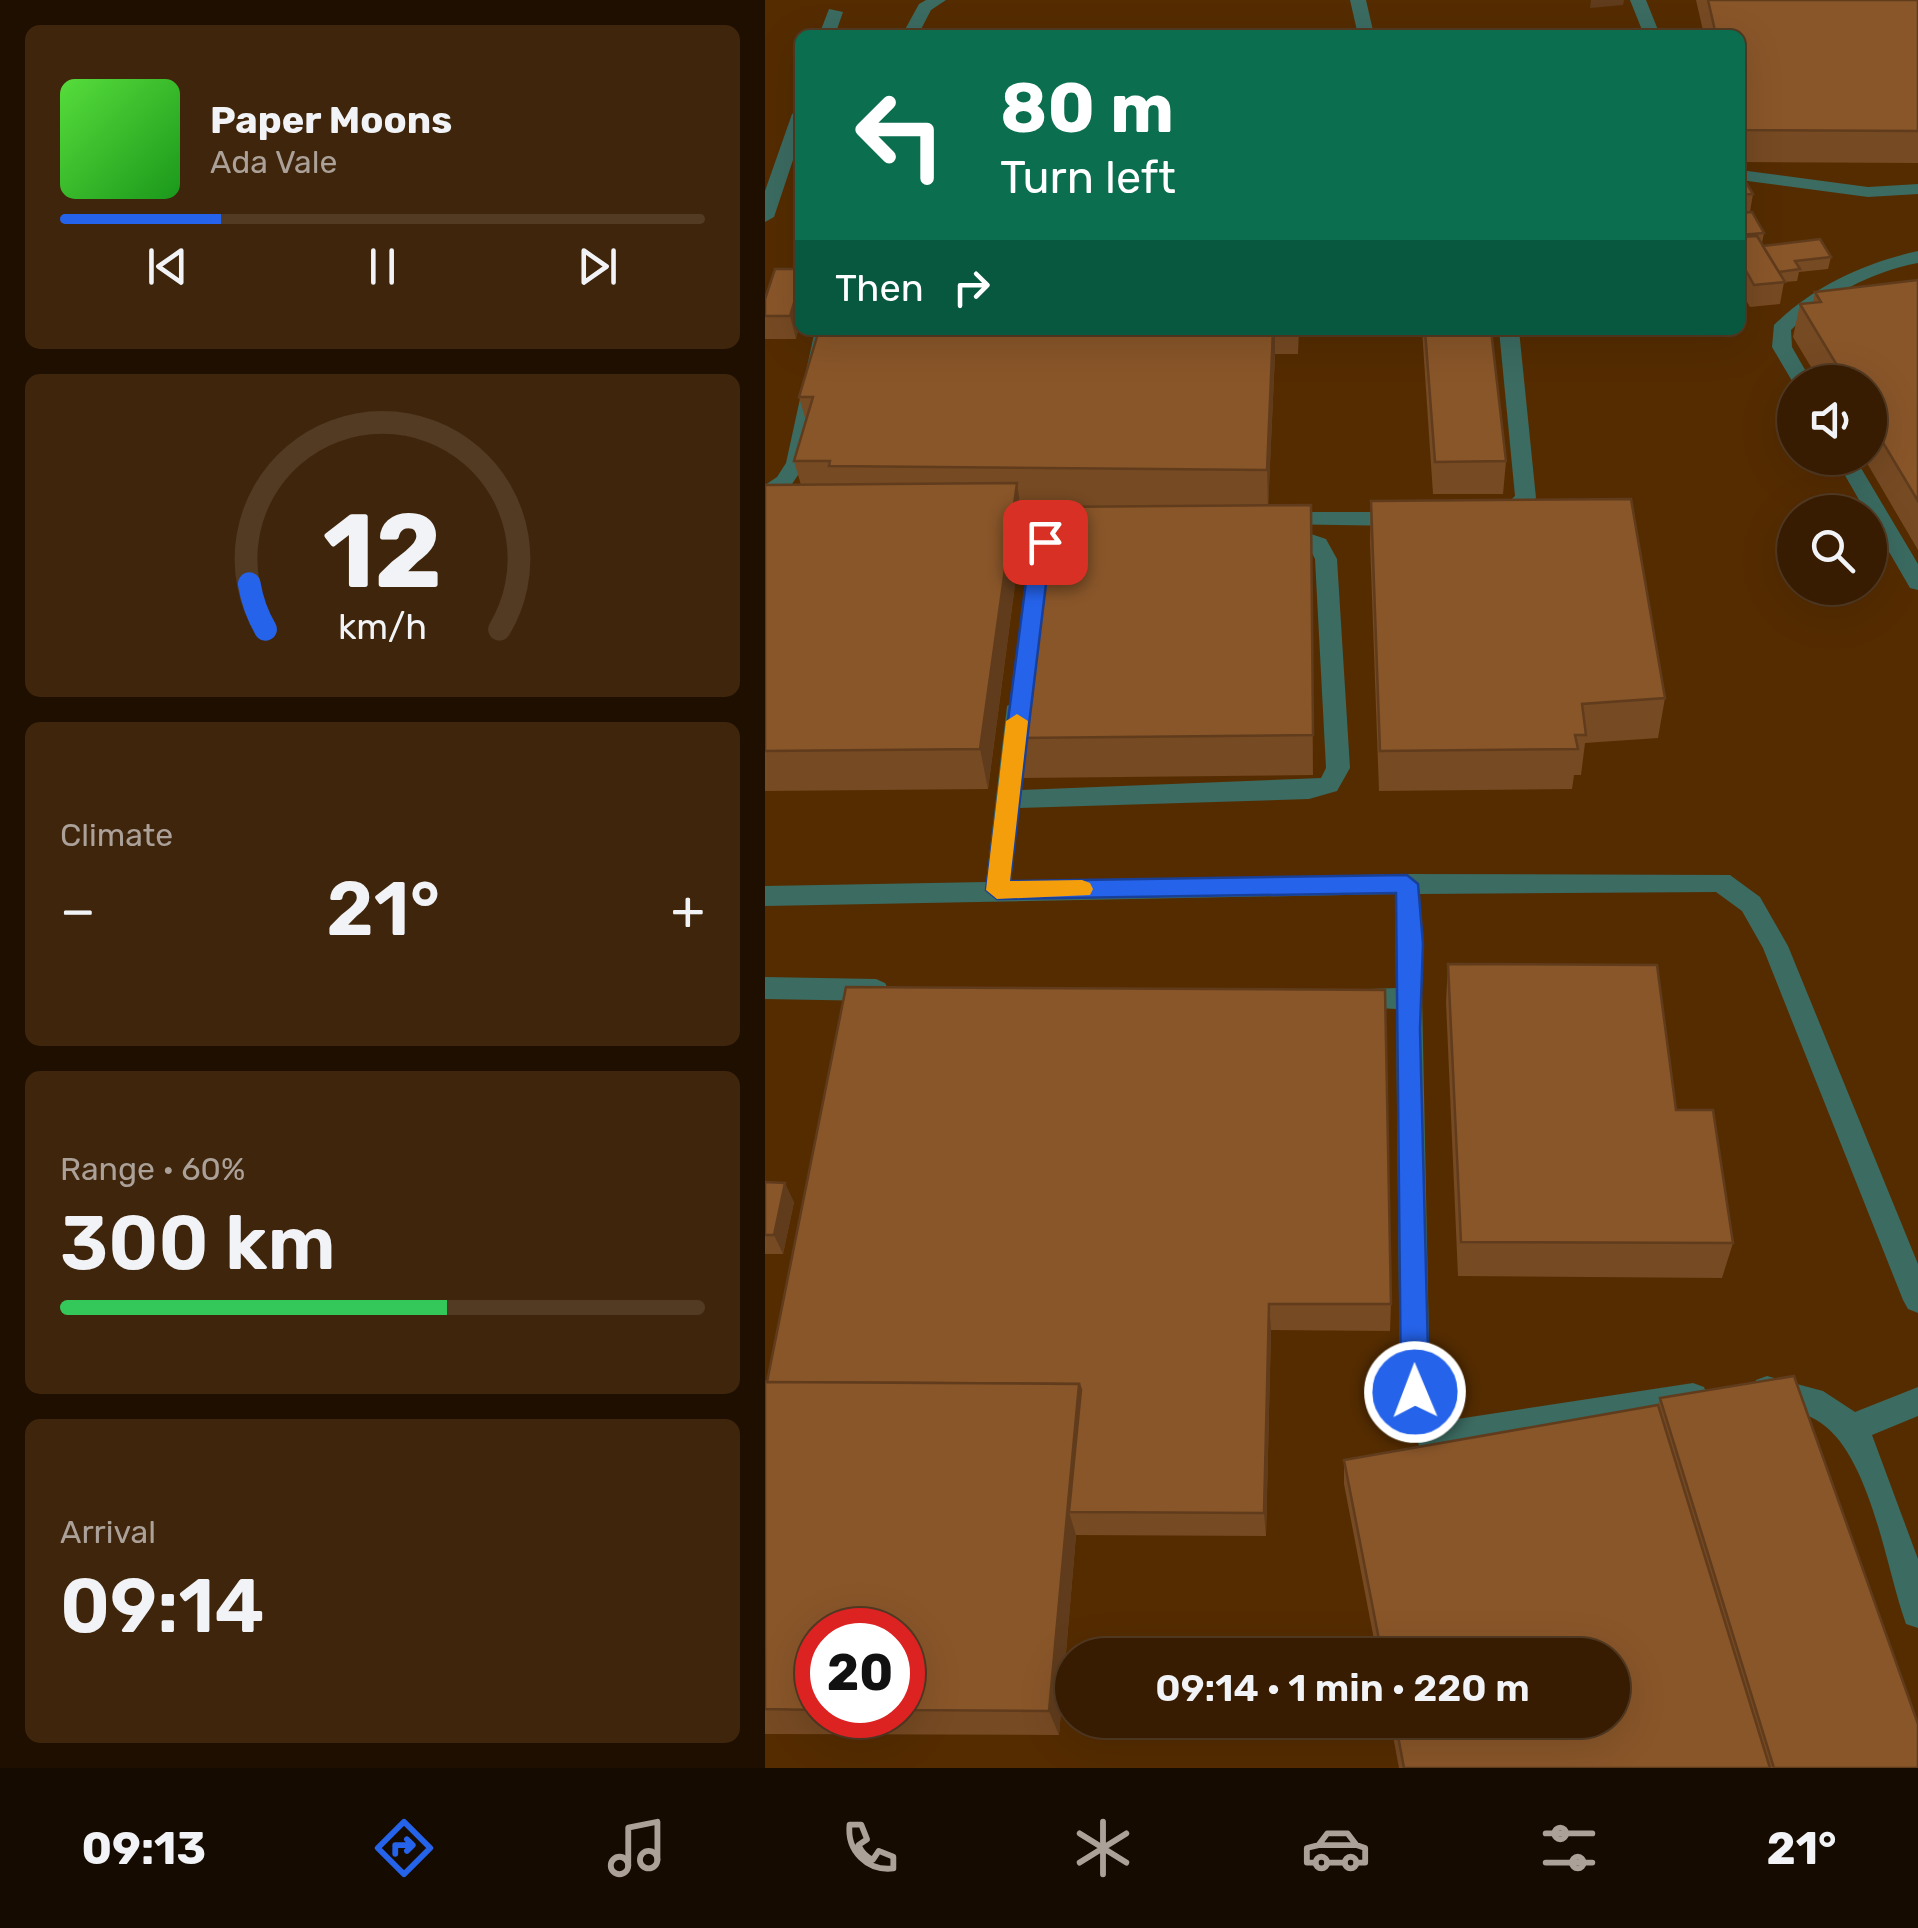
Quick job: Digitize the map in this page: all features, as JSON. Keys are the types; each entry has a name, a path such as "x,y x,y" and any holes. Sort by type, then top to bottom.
{"street":[{"path":"912,30 925,7 938,0"},
{"path":"1358,0 1366,30"},
{"path":"1637,0 1650,30"},
{"path":"829,30 835,12"},
{"path":"765,217 795,129"},
{"path":"1745,175 1868,192 1918,189"},
{"path":"1792,365 1782,347 1781,329 1794,314 1867,272 1918,258"},
{"path":"778,494 796,463 824,335"},
{"path":"1483,518 1503,518 1527,498 1510,335"},
{"path":"1855,475 1918,583"},
{"path":"968,517 1107,518"},
{"path":"1006,798 1309,790 1329,784 1339,768 1326,559 1318,544 1264,528 1425,519"},
{"path":"1045,542 1051,538 1089,538"},
{"path":"997,890 1023,678"},
{"path":"765,896 1721,882 1751,904 1775,946 1918,1300"},
{"path":"1407,884 1415,1392"},
{"path":"765,988 902,990"},
{"path":"1333,998 1411,999"},
{"path":"1431,1438 1754,1388 1805,1395 1850,1429 1867,1463 1918,1612"},
{"path":"1850,1429 1918,1401"}],"shaded area":[{"path":"765,0 1918,0 1918,1768 765,1768"}],"building":[{"path":"1708,0 1918,0 1918,131 1745,130 1745,30 1715,30"},
{"path":"1752,212 1764,233 1745,235 1745,213"},
{"path":"1757,236 1785,282 1754,285 1745,269 1745,237"},
{"path":"1820,239 1831,257 1795,261 1800,269 1779,272 1763,246"},
{"path":"775,269 795,269 795,300 790,316 765,316 765,299"},
{"path":"1918,280 1918,501 1887,449 1887,365 1837,365 1800,304 1821,302 1815,292"},
{"path":"818,335 1273,335 1267,470 829,466 830,461 794,461 813,397 799,397"},
{"path":"1425,335 1492,335 1506,461 1435,462"},
{"path":"1017,483 980,749 765,751 765,485"},
{"path":"1631,499 1665,698 1582,704 1586,735 1575,735 1578,749 1380,751 1371,501"},
{"path":"1311,505 1313,735 1014,738 1043,507"},
{"path":"1448,964 1657,965 1676,1110 1713,1110 1733,1243 1461,1242"},
{"path":"846,987 1385,990 1391,1304 1269,1304 1264,1513 1069,1512 1079,1384 767,1382"},
{"path":"765,1182 785,1183 774,1235 765,1235"},
{"path":"1794,1376 1918,1724 1918,1768 1774,1768 1660,1398"},
{"path":"765,1382 1079,1384 1049,1711 925,1710 925,1608 795,1608 795,1710 765,1709"},
{"path":"1658,1405 1770,1768 1404,1768 1398,1738 1630,1738 1630,1638 1379,1638 1344,1460"}],"slow traffic":[{"path":"1017,721 997,890 1082,889"}],"route":[{"path":"1045,542 1040,551 997,890 1407,884 1411,944 1407,1029 1415,1392"}]}
